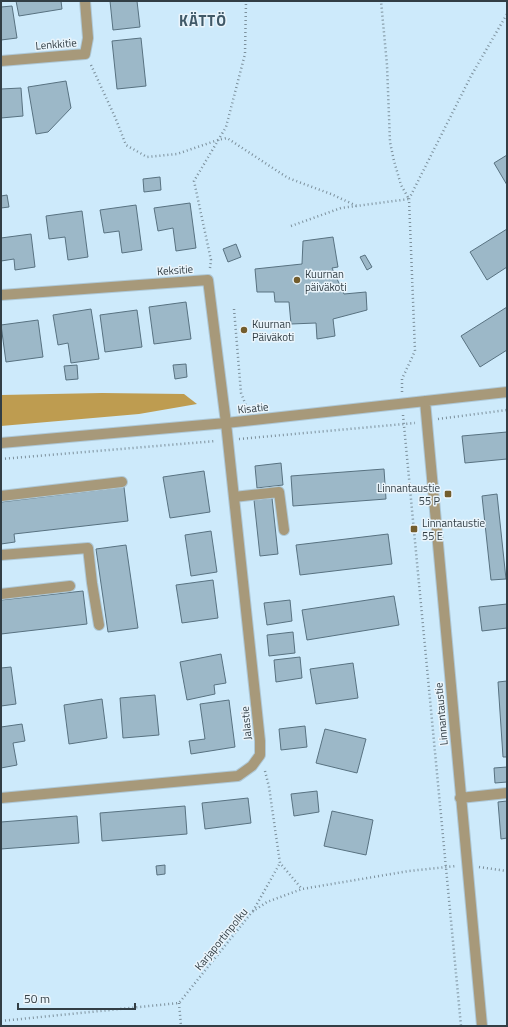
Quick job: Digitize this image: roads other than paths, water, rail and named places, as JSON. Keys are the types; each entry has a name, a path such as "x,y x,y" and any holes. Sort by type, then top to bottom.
{"street":[{"name":"Lenkkitie","path":"1,61 85,54 88,38 85,1"},
{"name":"Keksitie","path":"1,295 208,280 226,423"},
{"name":"Kisatie","path":"1,443 226,423 507,392"},
{"name":"Linnantaustie","path":"424,401 482,1026"},
{"name":"Jalastie","path":"1,798 238,776 252,766 260,755 260,741 226,423"},
{"path":"1,496 122,482"},
{"path":"234,497 279,492 284,530"},
{"path":"1,555 88,548 99,625"},
{"path":"1,594 70,586"},
{"path":"460,798 507,793"}],"place":[{"name":"Kuurnan päiväkoti","path":"297,280"},
{"name":"Kuurnan Päiväkoti","path":"244,330"},
{"name":"Linnantaustie 55 P","path":"448,494"},
{"name":"Linnantaustie 55 E","path":"414,529"}],"district":[{"name":"KÄTTÖ","path":"203,21"}]}
